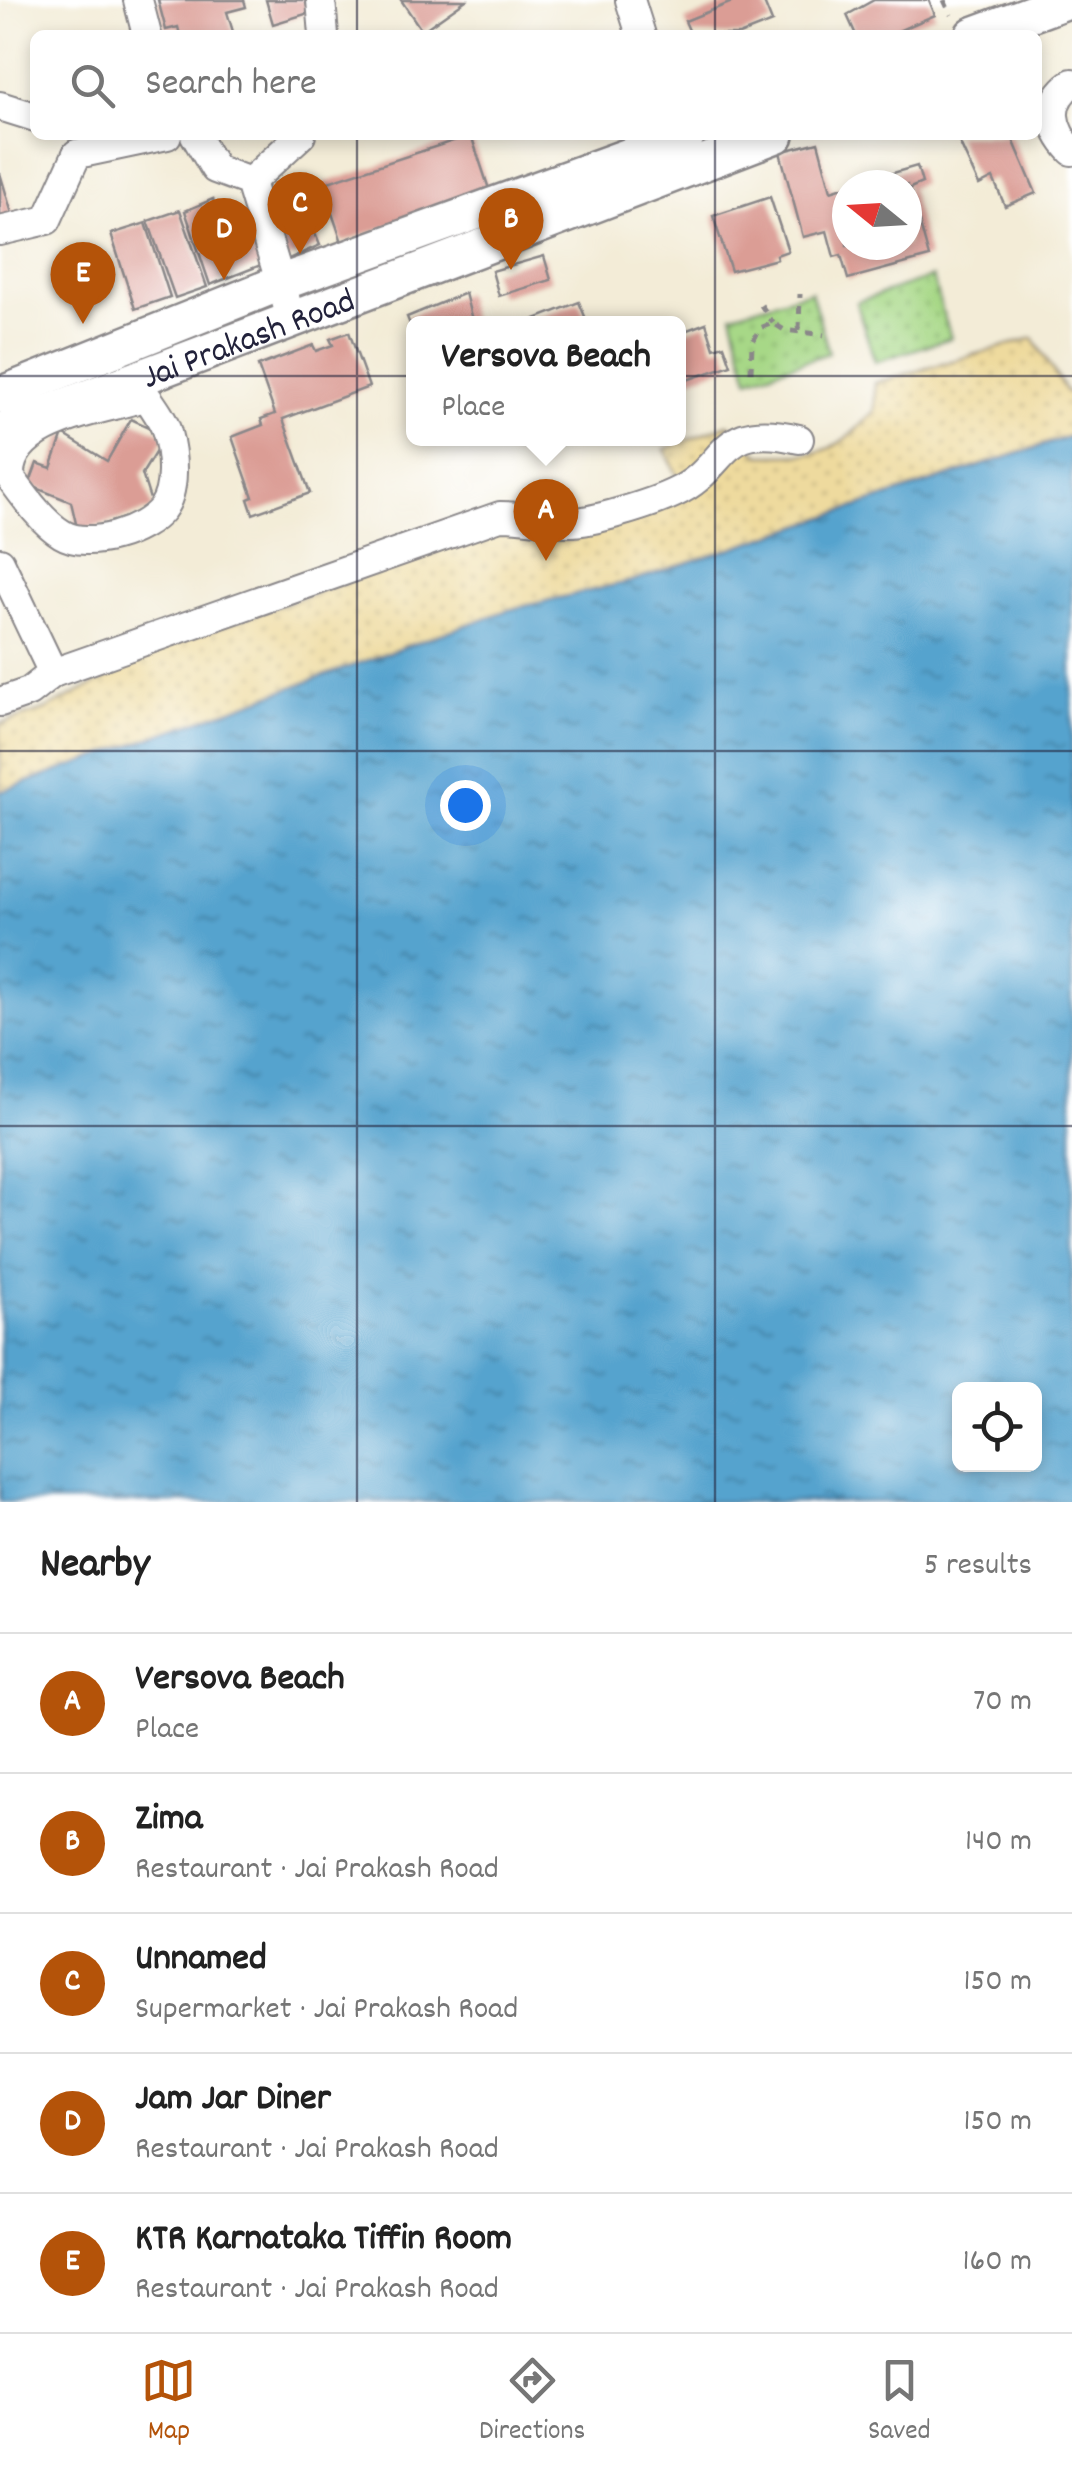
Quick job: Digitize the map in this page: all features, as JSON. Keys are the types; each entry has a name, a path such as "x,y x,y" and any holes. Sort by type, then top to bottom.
{"main road":[{"path":"987,30 1068,0"},
{"path":"1040,30 1072,17"},
{"name":"Jai Prakash Road","path":"0,395 280,283 669,140"},
{"name":"Jai Prakash Road","path":"0,432 141,388 292,321 756,140"},
{"path":"508,200 518,236"}],"street":[{"path":"138,0 147,30"},
{"path":"321,0 324,30"},
{"path":"630,0 640,30"},
{"path":"1055,136 1052,112 1058,93 1072,83"},
{"path":"0,106 30,116"},
{"path":"0,231 47,220 70,144 113,140"},
{"path":"198,140 214,169 250,182"},
{"path":"250,182 295,140"},
{"path":"250,182 292,321"},
{"path":"141,388 167,430 172,472 164,507 148,521 101,539 82,540 62,534 10,477 16,448 32,434 141,388"},
{"path":"0,702 29,692 53,673 500,516 574,523 674,494 699,475 721,449 754,432 799,438"},
{"path":"0,562 53,673"}],"path":[{"path":"800,294 800,330"},
{"path":"761,305 773,324 784,330 824,335"},
{"path":"751,372 755,334 773,324"}],"green space":[{"path":"932,277 951,338 875,362 856,302"},
{"path":"811,291 829,353 749,379 732,314"}],"sand":[{"path":"1033,338 1066,392 1072,392 1072,435 632,581 508,610 0,792 0,724 45,710 172,644 496,528 570,541 686,494 665,449 686,446 686,441 728,424 760,455 825,450 848,437 875,410 875,383"}],"water":[{"path":"1072,436 1072,1502 0,1502 0,792 508,610 632,581"}],"building":[{"path":"158,0 244,0 246,7 227,12 232,30 166,30"},
{"path":"266,0 305,0 309,13 273,24"},
{"path":"401,0 466,0 423,30"},
{"path":"737,0 763,0 772,22 752,30 689,30 685,21"},
{"path":"874,0 929,0 935,15 900,30 854,30 847,15"},
{"path":"456,140 473,140 490,192 342,242 322,184"},
{"path":"958,140 1013,140 1036,193 1005,206 993,178 979,185"},
{"path":"818,142 832,191 832,250 827,231 803,237 780,152"},
{"path":"0,173 15,224 0,228"},
{"path":"770,197 788,251 776,255 777,259 731,271 713,216"},
{"path":"213,199 221,224 244,215 261,265 210,285 185,211"},
{"path":"180,210 207,287 175,298 148,221"},
{"path":"306,213 320,245 282,262 268,228"},
{"path":"146,223 170,297 135,309 111,234"},
{"path":"922,232 929,257 922,259"},
{"path":"544,256 551,280 499,296 492,271"},
{"path":"842,260 918,260 848,279"},
{"path":"465,293 471,316 409,316"},
{"path":"579,302 585,316 543,316"},
{"path":"706,323 714,348 724,345 731,365 686,380 686,330"},
{"path":"349,332 369,387 283,419 310,493 253,514 248,499 253,497 232,437 263,425 261,419 275,414 258,366 313,345 316,351 333,345 330,339"},
{"path":"131,419 166,435 142,474 153,509 78,532 71,502 29,485 37,463 51,468 63,434 107,461"}],"place":[{"name":"Unnamed","path":"300,254"},
{"name":"Zima","path":"511,270"},
{"name":"Jam Jar Diner","path":"224,280"},
{"name":"KTR Karnataka Tiffin Room","path":"83,324"},
{"name":"Versova Beach","path":"546,561"}]}
